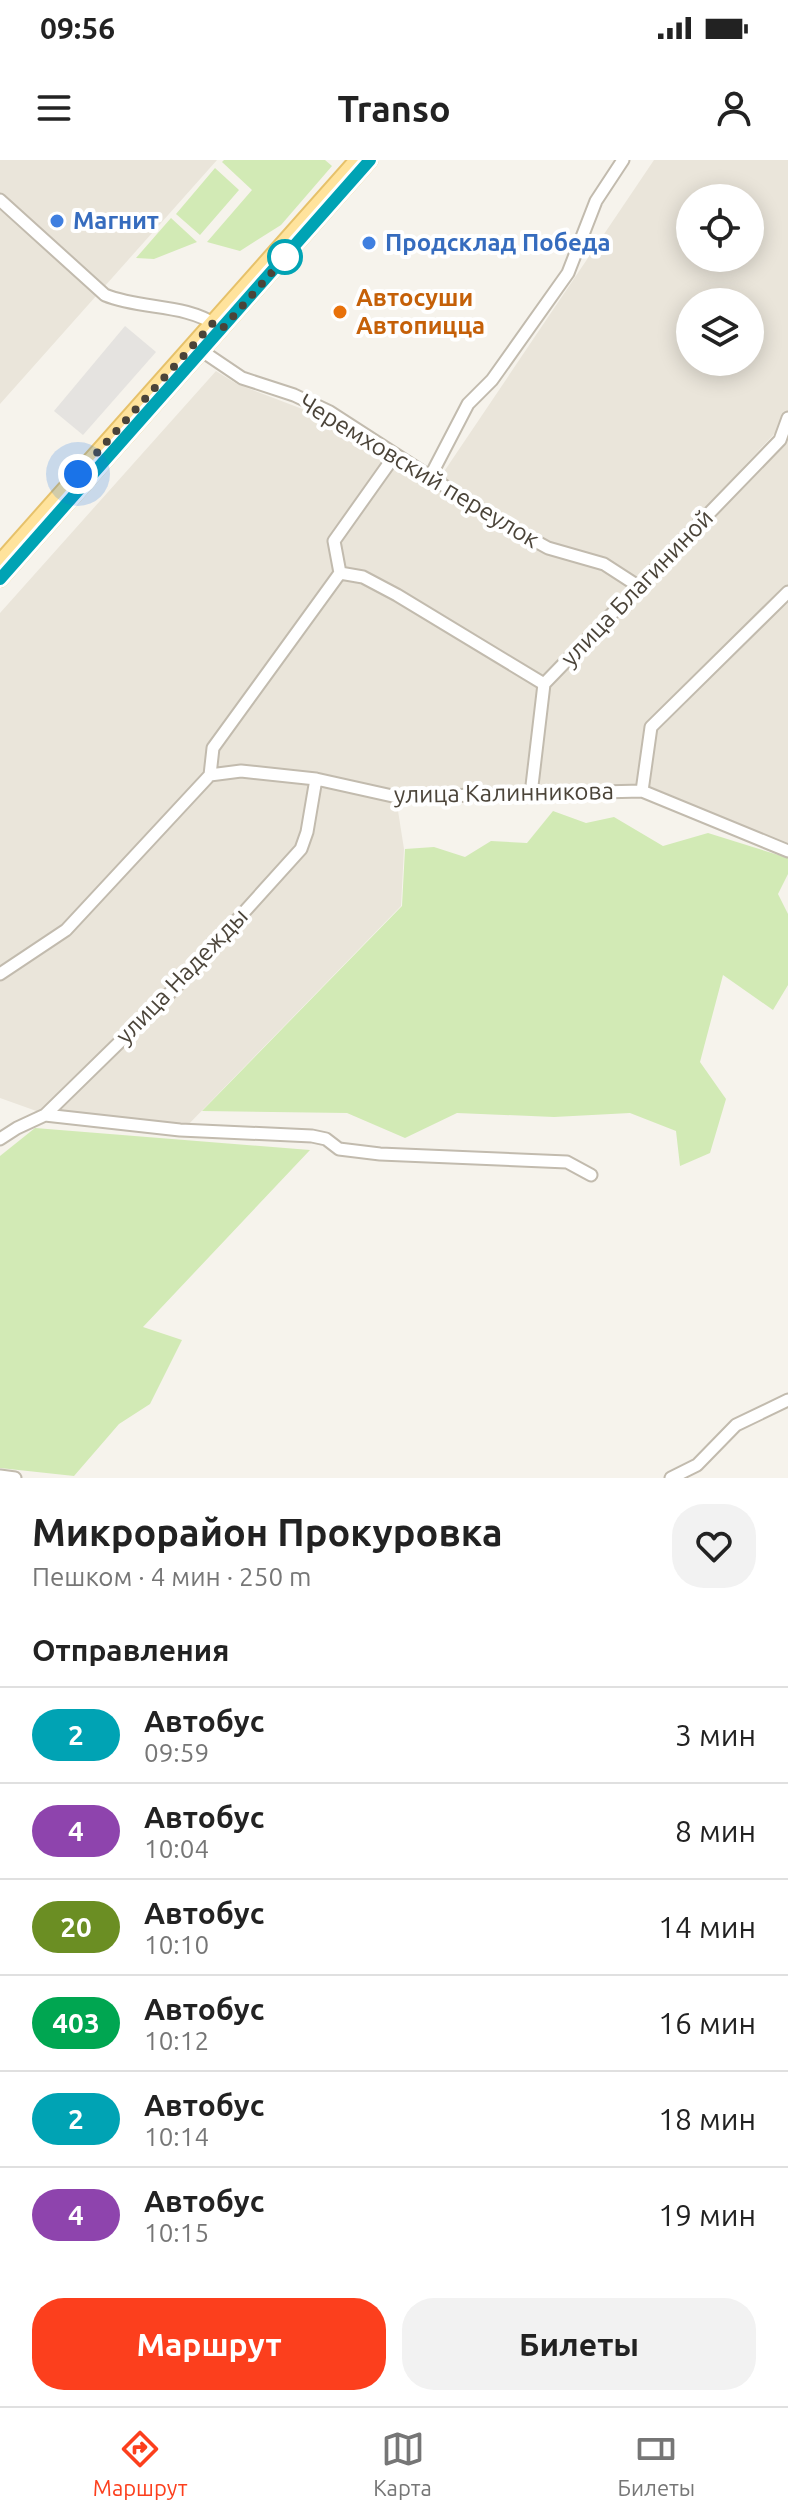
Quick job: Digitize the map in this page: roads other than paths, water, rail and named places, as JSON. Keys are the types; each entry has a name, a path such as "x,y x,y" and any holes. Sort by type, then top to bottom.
{"main road":[{"path":"0,579 202,351 217,326 357,160"},
{"path":"0,562 370,160"}],"street":[{"path":"430,477 468,404 492,380 568,273 596,201 623,160"},
{"path":"0,200 105,295 120,301 188,312 217,326"},
{"name":"Черемховский переулок","path":"202,351 242,378 294,395 330,412 548,548 604,564 638,586"},
{"name":"улица Благининой","path":"340,573 363,577 397,595 544,684 780,440 787,427"},
{"path":"0,974 66,930 210,775 213,748 340,573 334,541 395,455"},
{"path":"642,791 651,727 788,592"},
{"path":"531,794 544,684"},
{"name":"улица Калинникова","path":"210,775 241,771 316,779 397,797 642,791 788,851"},
{"name":"улица Надежды","path":"0,1139 45,1115 180,983 301,849 316,779"},
{"path":"45,1115 180,1130 312,1136 326,1139 339,1149 380,1154 567,1162 591,1175"},
{"path":"671,1478 697,1465 736,1425 788,1400"},
{"path":"0,1476 15,1478"}],"place":[{"name":"Магнит","path":"57,221"},
{"name":"Продсклад Победа","path":"369,243"},
{"name":"Автосуши Автопицца","path":"340,312"}]}
